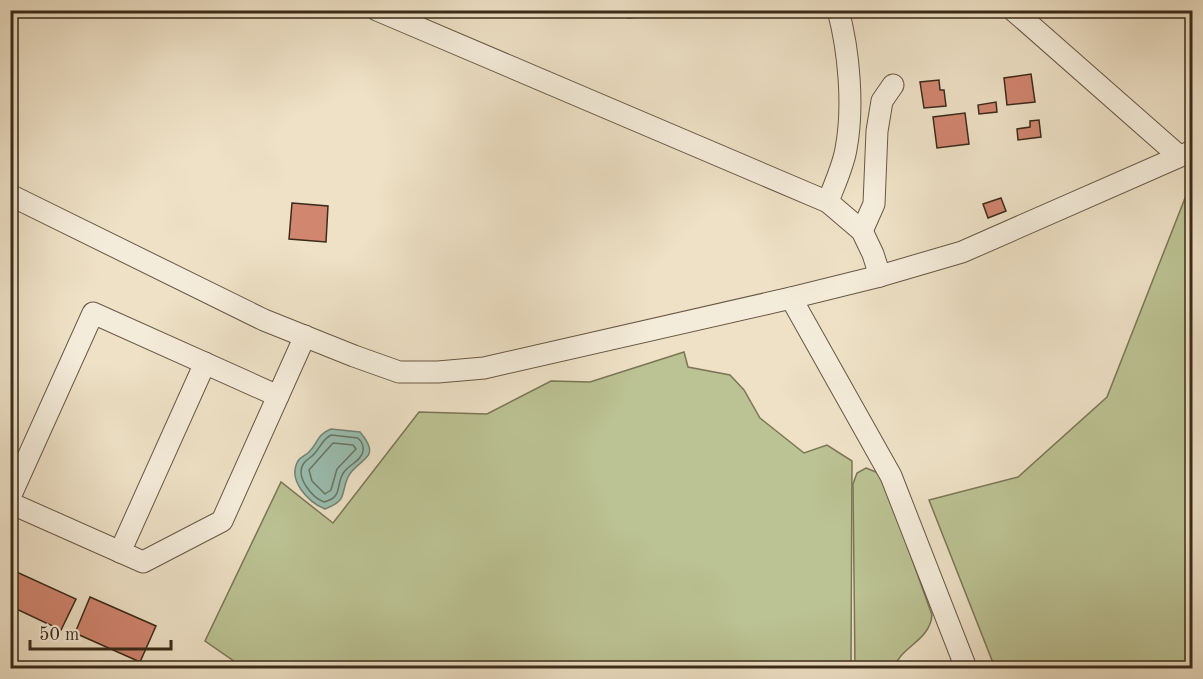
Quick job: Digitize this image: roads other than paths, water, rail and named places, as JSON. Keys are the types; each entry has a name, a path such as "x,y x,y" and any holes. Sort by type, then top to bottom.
{"street":[{"path":"377,10 828,202 862,231 880,276"},
{"path":"828,202 846,149 849,101 846,39 838,10"},
{"path":"10,195 264,320 399,372 438,372 484,368 791,298 880,276 962,252 1186,153 1013,10"},
{"path":"862,231 874,204 877,130 882,101 893,85"},
{"path":"791,298 891,476 966,669"},
{"path":"10,497 93,313 278,396"},
{"path":"10,503 143,562 222,521 305,336"},
{"path":"120,552 205,363"}],"water":[{"path":"331,429 360,432 370,448 366,458 348,477 340,500 325,509 301,490 295,476 295,468 299,459 309,452 320,436"}]}
